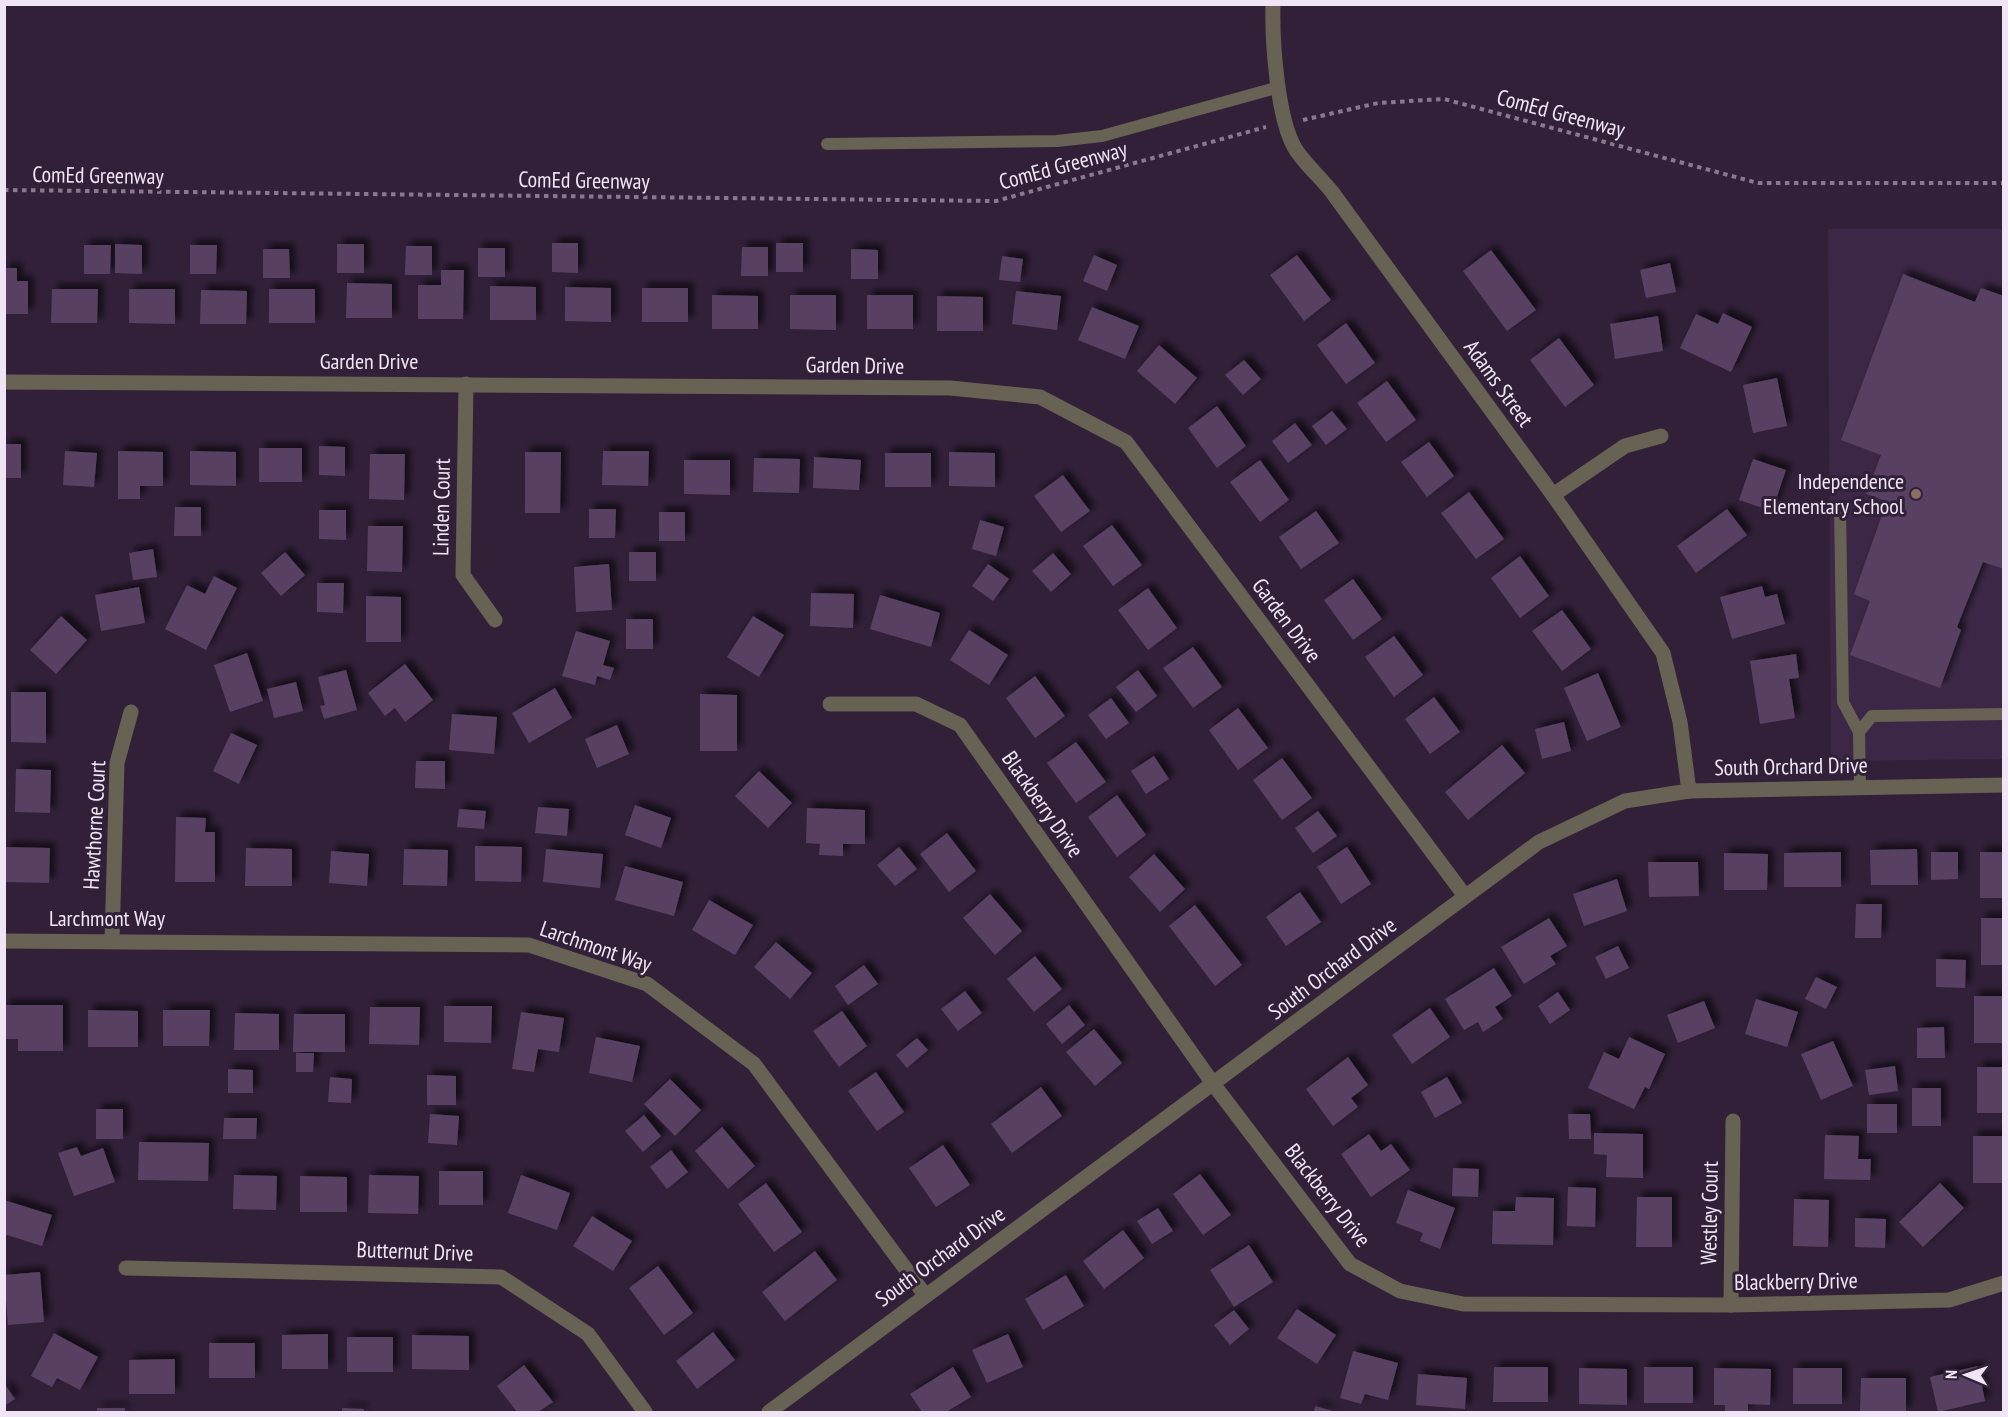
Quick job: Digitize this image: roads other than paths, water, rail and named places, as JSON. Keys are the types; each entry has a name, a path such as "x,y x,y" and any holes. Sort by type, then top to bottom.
{"street":[{"name":"Adams Street","path":"1273,4 1279,87 1295,149 1332,192 1553,495 1663,653 1680,722 1689,791"},
{"name":"Garden Drive","path":"4,382 950,388 1040,397 1126,442 1465,896"},
{"name":"Linden Court","path":"466,384 462,575 495,620"},
{"path":"1553,495 1625,446 1660,436"},
{"name":"Blackberry Drive","path":"830,704 916,704 960,725 1214,1085 1350,1264 1400,1291 1464,1304 1731,1305 1948,1300 2004,1282"},
{"name":"Hawthorne Court","path":"112,940 117,763 131,712"},
{"name":"South Orchard Drive","path":"769,1413 925,1295 1214,1085 1539,842 1625,801 1689,791 2004,785"},
{"name":"Larchmont Way","path":"4,940 529,945 647,984 754,1064 925,1295"},
{"name":"Westley Court","path":"1731,1305 1733,1121"},
{"name":"Butternut Drive","path":"126,1268 380,1272 501,1277 588,1334 645,1413"}],"lane":[{"path":"827,144 1057,141 1102,136 1279,87"},
{"path":"1840,506 1843,702 1859,732 1860,788"},
{"path":"1859,732 1872,716 2004,714"}],"place":[{"name":"Independence Elementary School","path":"1916,494"}]}
